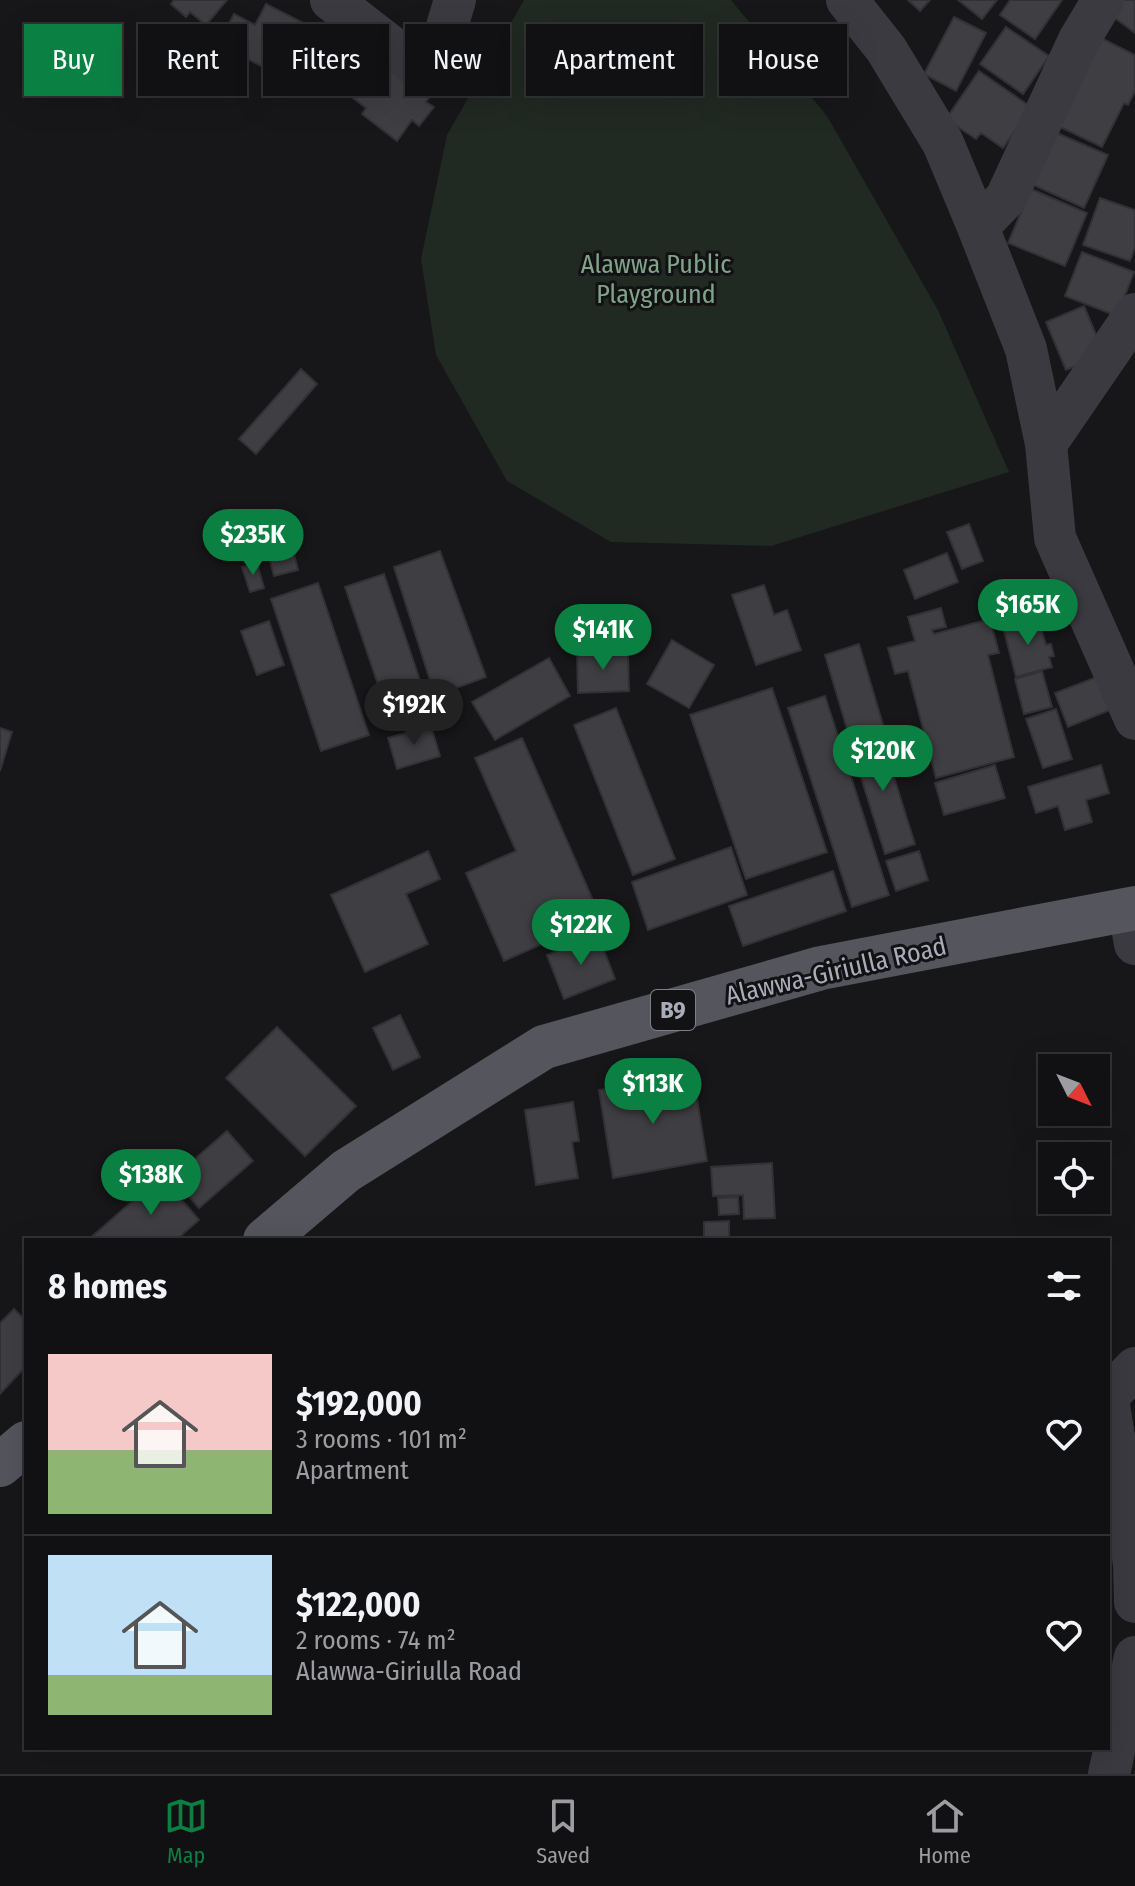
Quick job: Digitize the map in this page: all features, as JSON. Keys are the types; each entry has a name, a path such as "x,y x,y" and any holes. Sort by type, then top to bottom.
{"main road":[{"name":"Alawwa-Giriulla Road","path":"267,1238 346,1171 544,1047 821,968 1133,921"},
{"path":"0,1465 24,1445"}],"street":[{"path":"331,0 415,65 430,60 445,33 455,0"},
{"path":"847,0 886,49 943,143 978,227 1026,349 1046,444 1055,538 1135,719"},
{"path":"978,227 1006,198 1079,40 1103,0"},
{"path":"1046,444 1135,314"},
{"path":"1110,1395 1135,1368"},
{"path":"1110,1410 1134,1564 1135,1602"},
{"path":"1109,1774 1135,1657"}],"green space":[{"name":"Alawwa Public Playground","path":"524,0 731,0 751,24 719,24 719,96 810,96 827,116 938,310 1009,472 771,546 611,542 507,481 436,355 421,259 447,135 469,96 510,96 510,25"}],"building":[{"path":"174,0 227,0 207,24 190,12 186,17 171,4"},
{"path":"908,0 930,0 920,11"},
{"path":"958,0 997,0 982,19"},
{"path":"1010,0 1062,0 1035,39 1000,15"},
{"path":"1110,0 1135,0 1135,33 1103,9"},
{"path":"266,4 305,24 263,24 263,67 247,59 247,24 229,24 234,14 255,25"},
{"path":"954,17 986,33 956,91 924,74"},
{"path":"1006,27 1049,56 1023,94 980,64"},
{"path":"1099,37 1135,55 1135,91 1128,105 1124,103 1102,147 1056,125"},
{"path":"389,55 405,67 405,96 430,96 426,102 434,107 419,126 412,120 397,141 362,114 366,108 353,98 389,96"},
{"path":"979,71 1031,107 1003,148 981,133 976,139 946,119"},
{"path":"1052,131 1108,155 1084,208 1029,183"},
{"path":"1031,189 1087,213 1065,266 1008,243"},
{"path":"1100,198 1135,210 1135,247 1130,261 1083,245"},
{"path":"1082,252 1134,272 1117,316 1065,296"},
{"path":"1084,306 1104,354 1066,370 1046,322"},
{"path":"301,369 317,384 256,454 239,439"},
{"path":"969,524 983,561 962,569 947,532"},
{"path":"293,550 298,570 274,576 269,556"},
{"path":"440,551 486,677 435,696 394,567"},
{"path":"947,553 958,582 915,599 904,570"},
{"path":"257,563 264,588 250,592 242,567"},
{"path":"384,574 426,698 387,711 345,587"},
{"path":"318,583 369,735 321,751 271,599"},
{"path":"764,585 774,615 787,610 801,650 756,665 732,595"},
{"path":"941,608 946,627 932,630 934,634 990,619 999,653 988,655 1014,757 936,778 908,671 895,674 888,648 915,641 908,617"},
{"path":"1038,618 1046,645 1051,644 1054,656 1049,657 1052,667 1016,677 1003,627"},
{"path":"269,621 284,665 257,675 241,631"},
{"path":"672,640 714,665 689,708 647,684"},
{"path":"859,644 884,728 850,739 825,655"},
{"path":"628,651 629,691 578,693 577,653"},
{"path":"549,658 570,696 495,740 472,702"},
{"path":"1042,671 1052,707 1024,714 1015,679"},
{"path":"1102,675 1115,708 1068,727 1055,693"},
{"path":"772,688 827,852 746,879 690,715"},
{"path":"825,696 889,895 852,907 788,708"},
{"path":"616,708 675,859 633,875 574,725"},
{"path":"1056,709 1072,759 1043,768 1026,719"},
{"path":"431,726 440,756 397,769 388,738"},
{"path":"0,728 12,732 0,771"},
{"path":"880,733 915,844 885,854 850,742"},
{"path":"522,738 599,914 558,932 560,936 504,961 466,873 516,851 475,758"},
{"path":"995,765 1005,798 944,815 935,783"},
{"path":"1101,765 1109,793 1086,800 1092,822 1065,830 1058,806 1036,813 1028,787"},
{"path":"731,847 747,895 648,930 632,882"},
{"path":"428,851 440,879 406,894 428,944 365,972 331,895"},
{"path":"919,851 928,880 896,891 886,861"},
{"path":"833,871 846,911 743,946 729,906"},
{"path":"598,935 615,979 564,999 547,955"},
{"path":"400,1015 420,1057 393,1070 373,1028"},
{"path":"277,1027 356,1106 305,1156 226,1078"},
{"path":"693,1074 707,1161 613,1178 599,1090"},
{"path":"573,1102 579,1141 572,1142 578,1178 536,1185 525,1110"},
{"path":"227,1131 253,1161 199,1208 173,1178"},
{"path":"772,1163 775,1218 744,1219 743,1195 713,1196 711,1167"},
{"path":"161,1176 199,1220 178,1238 90,1238"},
{"path":"738,1197 739,1214 719,1215 718,1198"},
{"path":"729,1221 729,1238 704,1238 704,1222"},
{"path":"14,1309 24,1319 24,1368 0,1394 0,1323"}]}
